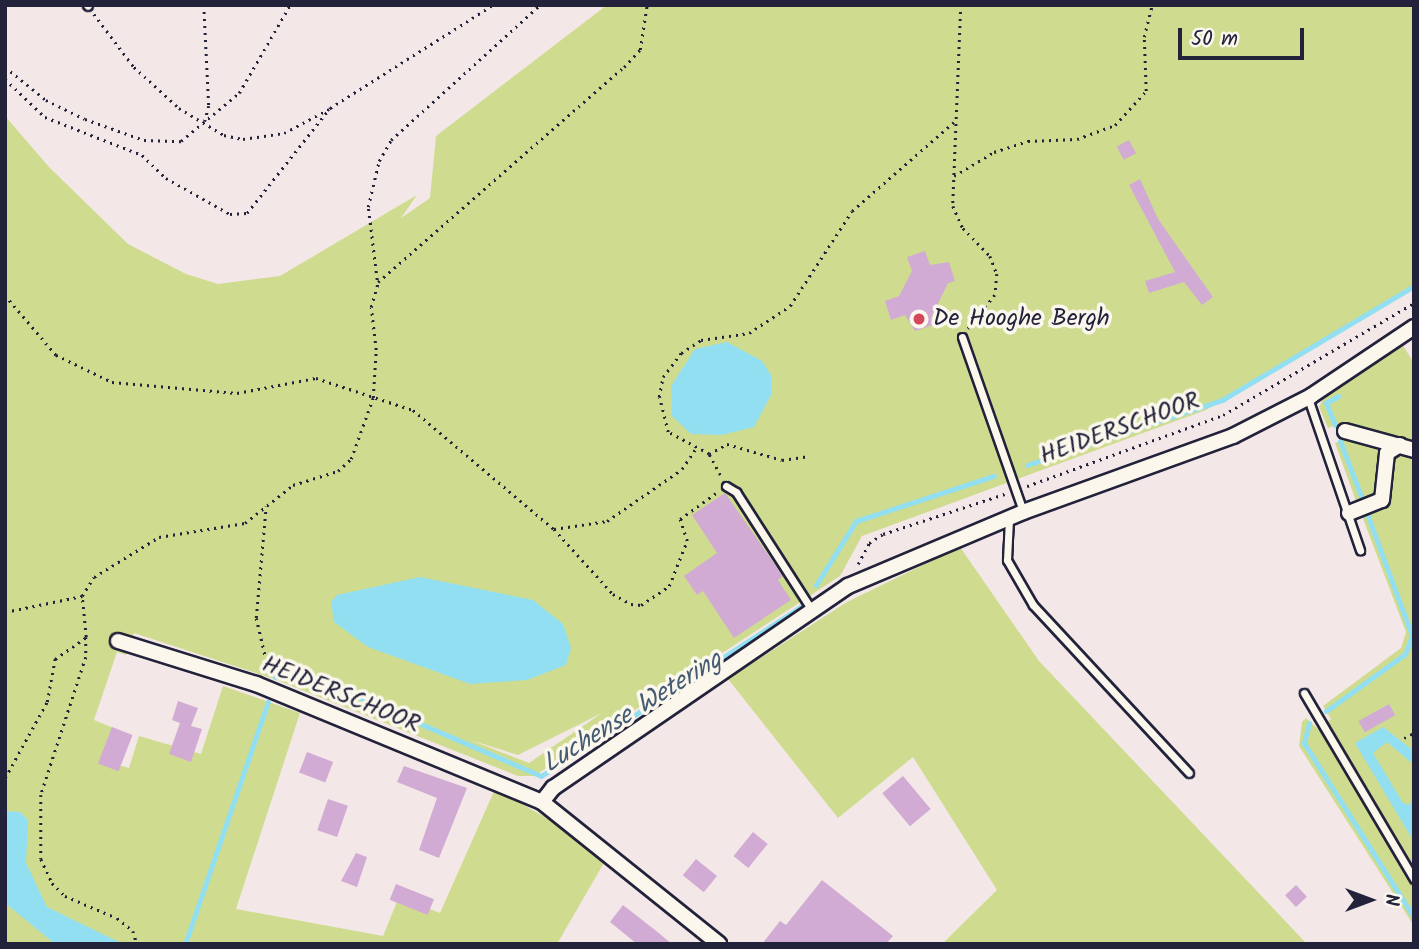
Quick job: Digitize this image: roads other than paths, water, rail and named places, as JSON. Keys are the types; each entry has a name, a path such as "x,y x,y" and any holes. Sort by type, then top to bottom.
{"street":[{"name":"HEIDERSCHOOR","path":"542,802 554,788 811,609 849,586 1023,512 1233,436 1308,397 1414,327"},
{"path":"1345,431 1407,447"},
{"path":"1349,513 1382,500 1387,453 1407,447"},
{"name":"HEIDERSCHOOR","path":"118,641 256,684 542,802 719,944"}],"lane":[{"path":"962,337 1023,512"},
{"path":"1308,397 1325,438 1360,550"},
{"path":"726,486 736,492 811,609"},
{"path":"1009,519 1007,560 1033,605 1189,773"},
{"path":"1304,693 1414,879"}],"water":[{"path":"727,342 762,361 771,375 771,395 754,427 722,435 691,434 672,416 671,386 695,349"},
{"path":"420,577 533,600 563,624 571,648 566,665 527,680 470,684 368,647 334,622 331,602 337,595"},
{"path":"1383,727 1414,751 1414,765 1387,742 1373,753 1403,803 1409,805 1414,797 1414,842 1355,743"},
{"path":"5,811 20,812 28,820 26,863 47,907 123,944 55,944 5,903"}],"waterway":[{"name":"Luchense Wetering","path":"1027,465 1222,400 1414,286"},
{"path":"1335,425 1326,403 1338,396"},
{"path":"1340,441 1362,499"},
{"name":"Luchense Wetering","path":"816,585 856,521 994,476"},
{"path":"1326,711 1405,654 1412,636 1367,514"},
{"name":"Luchense Wetering","path":"275,677 280,663 541,776 800,607"},
{"name":"Luchense Wetering","path":"185,944 268,702"},
{"path":"1309,723 1304,743 1414,918"}],"place":[{"name":"De Hooghe Bergh","path":"919,319"}]}
